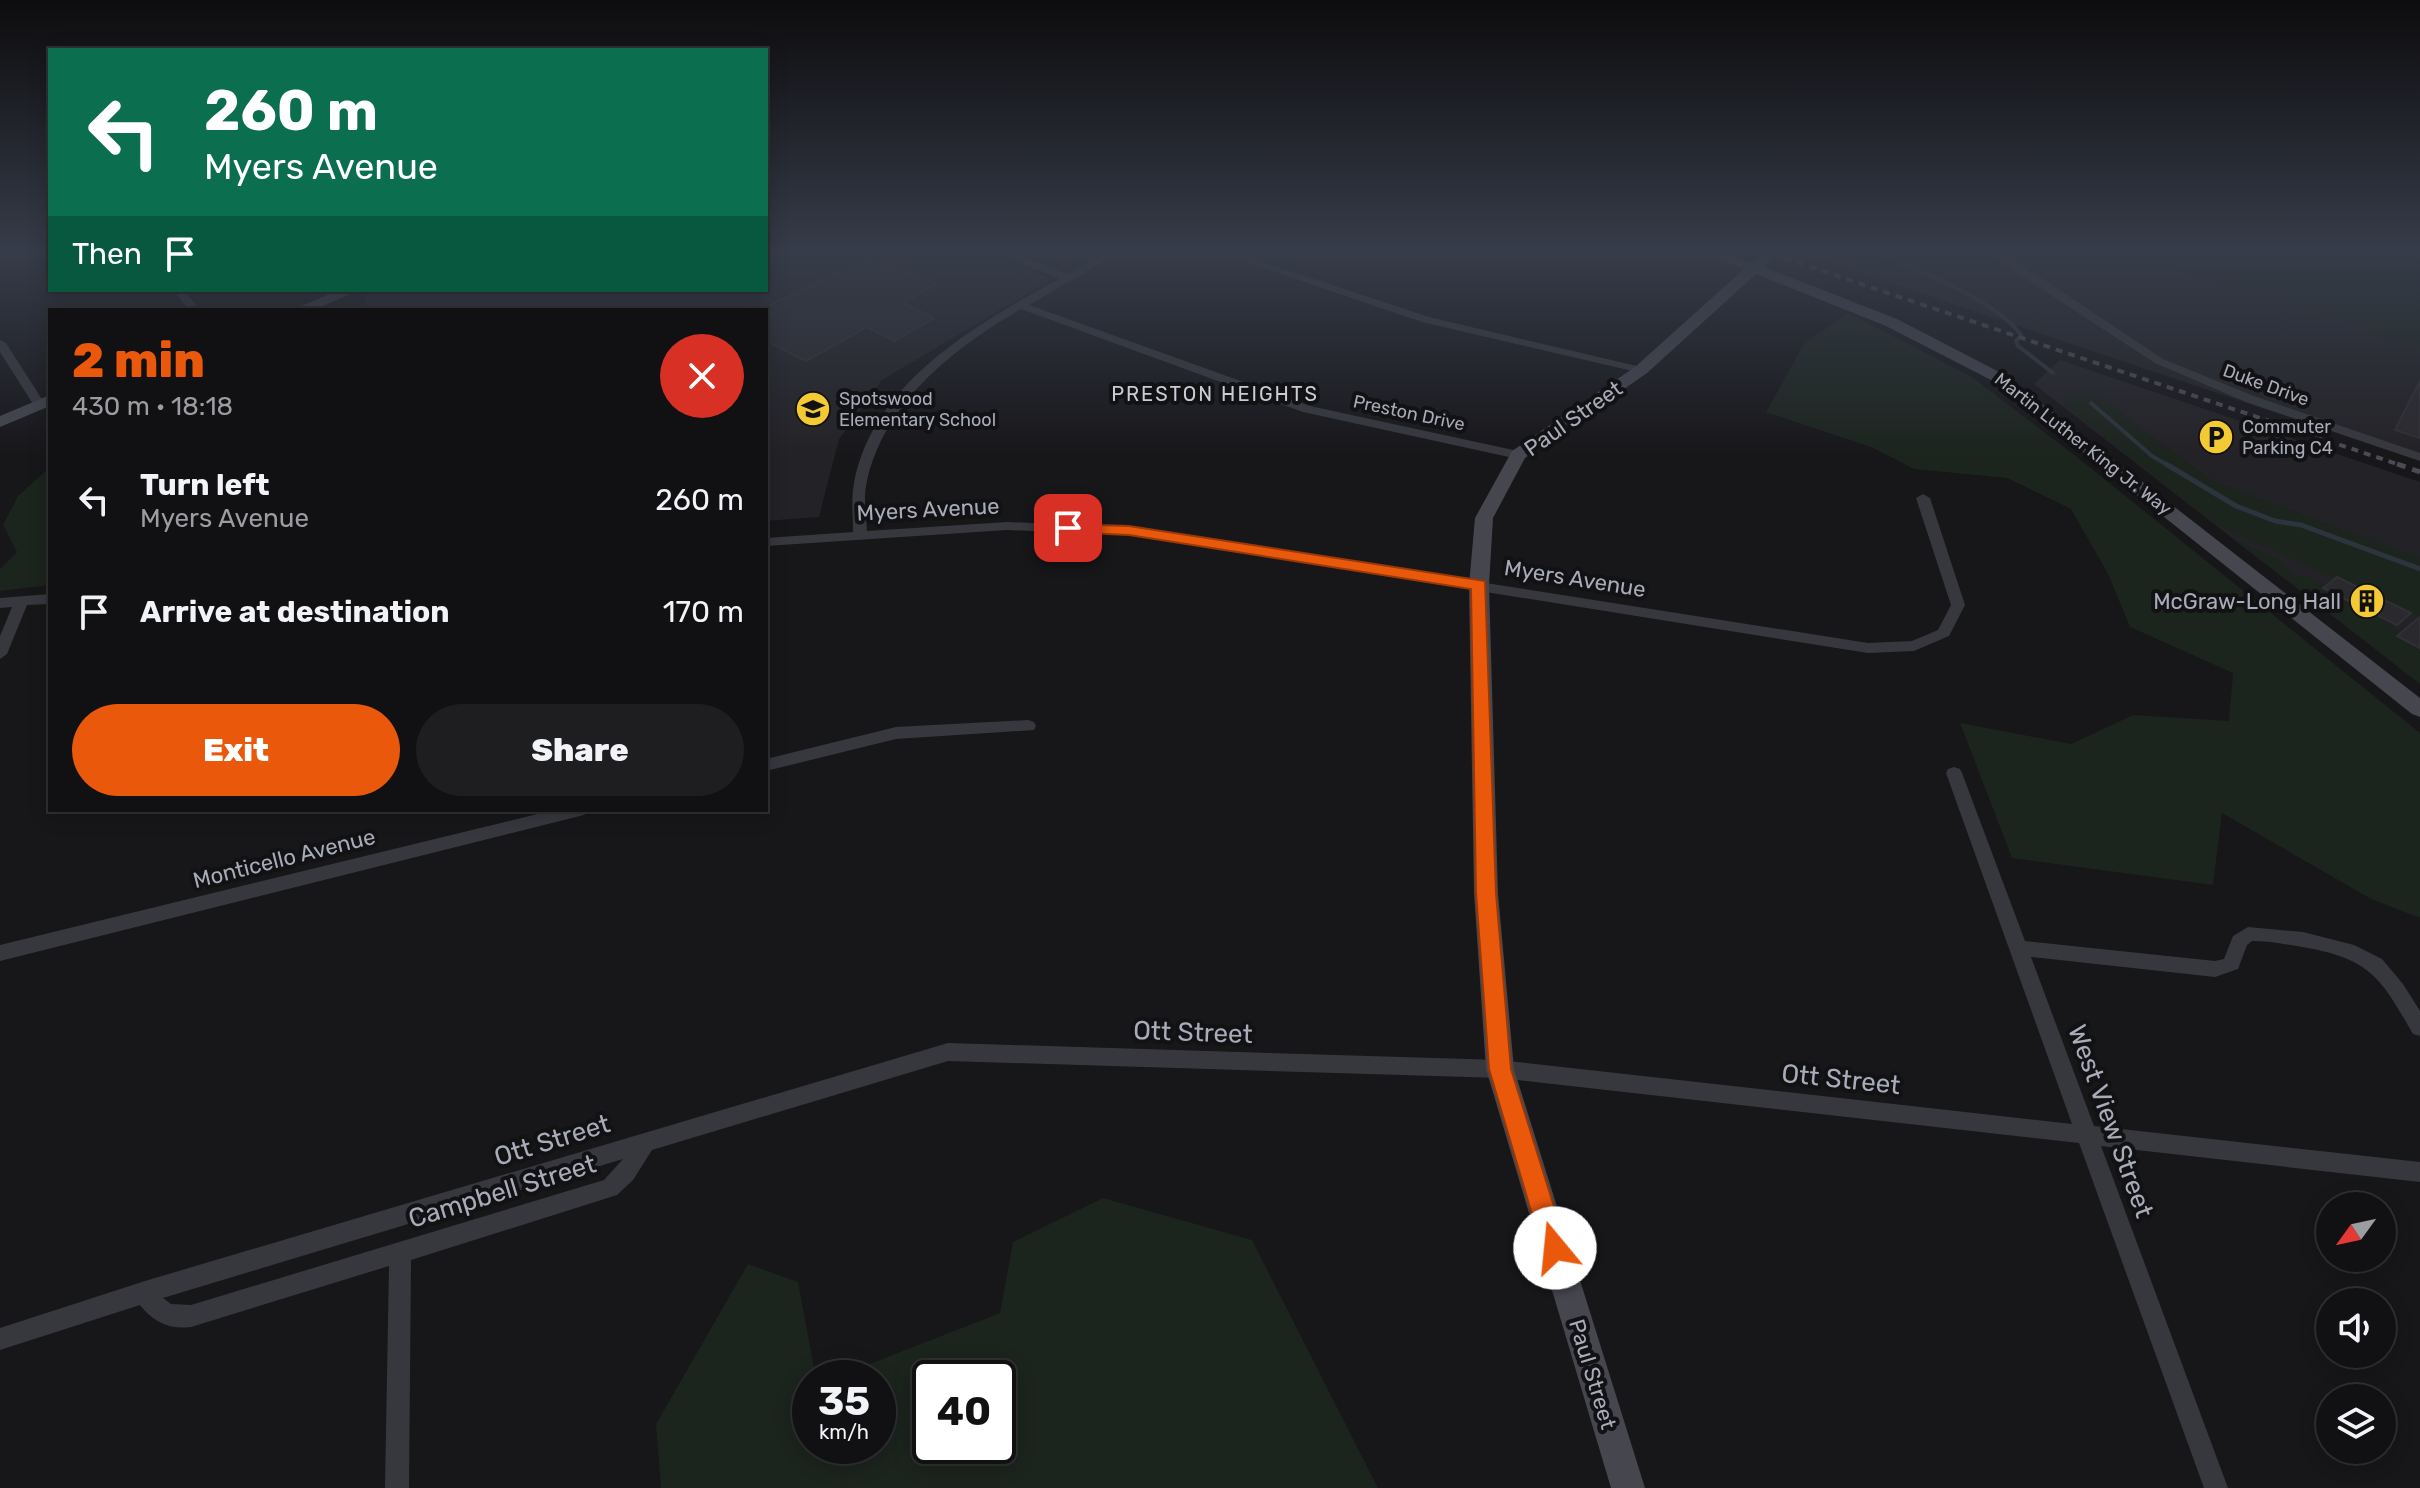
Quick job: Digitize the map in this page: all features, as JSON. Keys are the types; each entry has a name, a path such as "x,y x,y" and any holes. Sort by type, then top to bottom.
{"street":[{"path":"860,534 860,481 884,419 923,372 998,319"},
{"name":"Preston Drive","path":"1059,319 1307,409 1518,455"},
{"path":"1424,319 1641,370"},
{"name":"Paul Street","path":"1628,1488 1500,1069 1486,893 1479,585 1484,518 1518,455 1641,370 1698,319"},
{"name":"Martin Luther King Jr. Way","path":"1886,319 1999,378 2420,709"},
{"name":"Duke Drive","path":"2095,319 2167,365 2258,402 2420,457"},
{"path":"0,343 44,402 0,422"},
{"name":"Myers Avenue","path":"768,542 1007,526 1129,531 1868,648 1914,646 1944,633 1958,605 1923,498"},
{"path":"0,603 48,599"},
{"path":"0,654 22,601"},
{"path":"768,765 896,733 1028,726"},
{"name":"West View Street","path":"1954,773 2216,1488"},
{"name":"Monticello Avenue","path":"0,953 572,812"},
{"path":"2018,948 2215,969 2234,961 2239,941 2248,934 2338,946 2367,957 2385,971 2420,1028"},
{"name":"Ott Street","path":"0,1339 145,1292 948,1052 1500,1069 2420,1172"},
{"name":"Campbell Street","path":"145,1292 161,1312 184,1318 610,1188 626,1173 646,1141"},
{"name":"Campbell Street","path":"397,1488 400,1252"}],"shaded area":[{"path":"768,319 984,319 882,380 839,439 819,517 768,521"},
{"path":"1839,319 1860,319 1972,377 2082,461 2420,733 2420,918 2371,899 2222,813 2213,885 2012,858 1960,723 2071,744 2133,715 2229,721 2233,673 2130,627 2108,574 2071,509 2007,478 1914,469 1871,447 1766,412 1804,344"},
{"path":"1999,319 2420,319 2420,461"},
{"path":"2344,319 2420,319 2420,345 2367,333 2370,327"},
{"path":"2060,360 2420,482 2420,684 2034,384"},
{"path":"2094,393 2213,481 2420,558 2420,617 2216,524 2065,406 2064,396"},
{"path":"48,469 48,585 0,591 0,569 17,552 3,525 18,496"},
{"path":"2236,540 2279,560 2295,577 2304,575 2393,623 2390,626 2402,632 2397,637 2420,648 2420,684"},
{"path":"1103,1198 1252,1240 1378,1488 661,1488 656,1424 748,1264 798,1282 813,1360 792,1360 792,1464 896,1464 896,1360 880,1360 1000,1313 1013,1242"}],"building":[{"path":"768,319 931,319 894,341 867,327 806,361 768,342"},
{"path":"2420,381 2420,438 2395,430"},
{"name":"McGraw-Long Hall","path":"2337,577 2411,613 2397,625 2323,588"},
{"path":"2420,617 2420,648 2397,636"}],"waterway":[{"path":"2006,319 2021,335 2016,341 2018,346 2053,373"},
{"path":"2091,403 2152,456 2169,466"},
{"path":"2166,464 2236,506 2275,521 2301,525 2420,569"}],"railway":[{"path":"1967,319 2403,466"},
{"path":"2397,464 2420,472"}],"place":[{"name":"Spotswood Elementary School","path":"813,409"},
{"name":"Commuter Parking C4","path":"2216,437"},
{"name":"McGraw-Long Hall","path":"2367,601"}],"district":[{"name":"PRESTON HEIGHTS","path":"1215,394"}],"route":[{"path":"1068,528 1129,531 1479,585 1486,893 1500,1069 1555,1248"}]}
